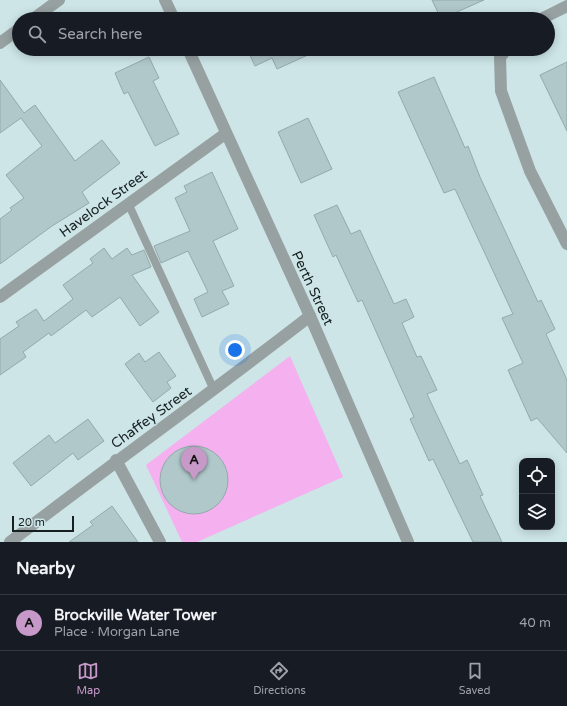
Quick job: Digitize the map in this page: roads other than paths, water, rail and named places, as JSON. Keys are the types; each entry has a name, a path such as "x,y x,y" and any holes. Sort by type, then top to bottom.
{"street":[{"path":"42,12 59,0"},
{"path":"165,0 171,12"},
{"path":"555,12 567,6"},
{"path":"0,43 12,34"},
{"name":"Perth Street","path":"191,56 225,134 310,316 408,542"},
{"path":"501,56 501,91 530,171 567,244"},
{"name":"Havelock Street","path":"0,297 225,134"},
{"name":"Chaffey Street","path":"10,542 116,460 214,390 310,316"},
{"path":"116,460 160,542"}],"lane":[{"path":"128,203 214,390"}],"place":[{"name":"Brockville Water Tower","path":"194,480"}]}
